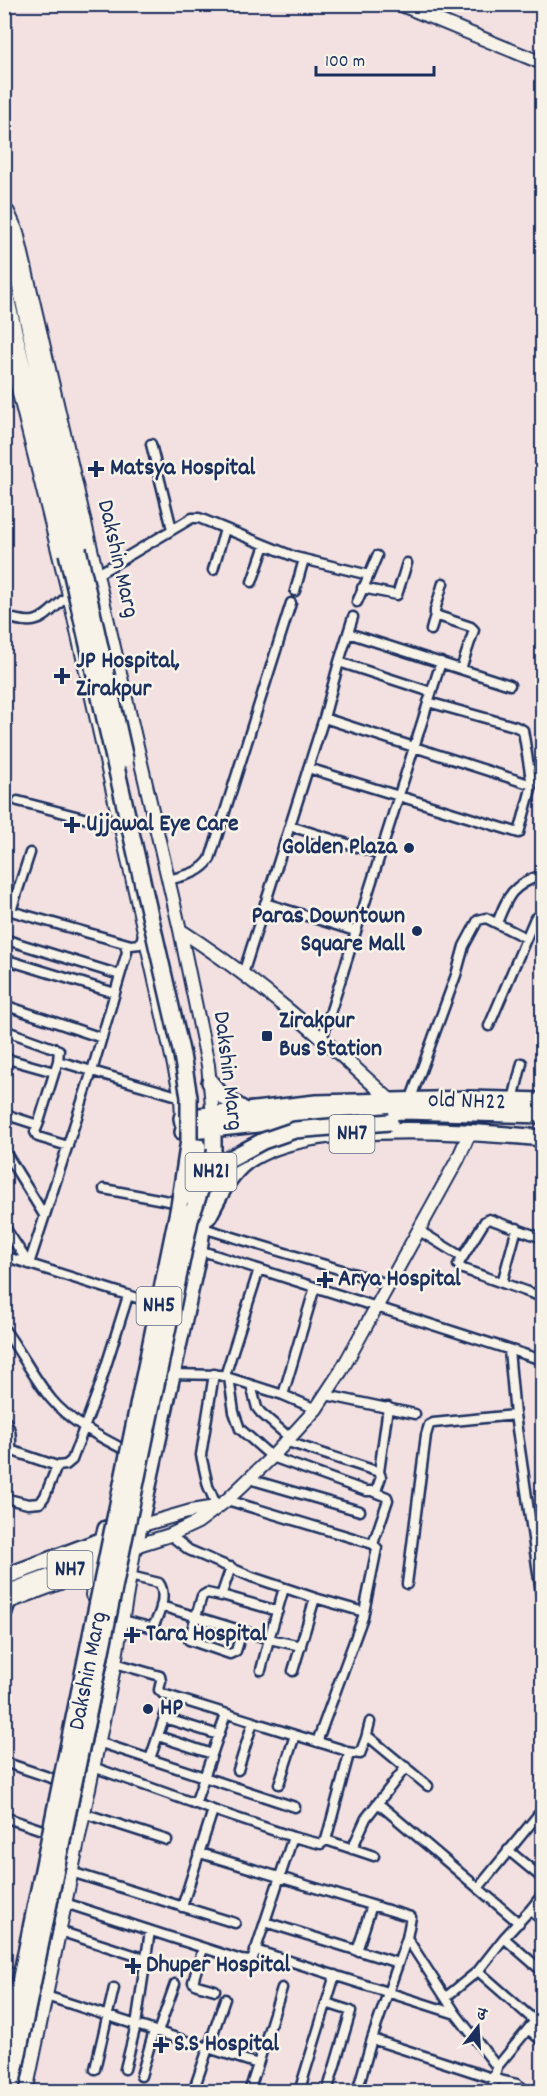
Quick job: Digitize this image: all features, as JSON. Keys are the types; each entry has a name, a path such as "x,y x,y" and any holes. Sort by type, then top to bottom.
{"highway":[{"name":"Dakshin Marg","path":"4,212 72,551 182,1055 189,1097 189,1140 177,1218 4,2060"},
{"name":"Dakshin Marg","path":"4,289 72,551 191,1052 198,1093 196,1224 199,1250 135,1546"},
{"path":"210,1082 221,1095 248,1112"},
{"path":"213,1122 248,1112 316,1103 543,1101"},
{"path":"183,1125 404,1111 543,1115"},
{"name":"Dakshin Marg","path":"196,1224 213,1152 213,1122"},
{"name":"old NH22","path":"196,1224 202,1185 220,1164 263,1141 295,1130 390,1122 470,1123 543,1128"},
{"name":"NH7","path":"7,1600 77,1567 98,1548 123,1449 174,1202 183,1125"},
{"name":"NH7","path":"196,1224 228,1181 246,1162 274,1147 291,1142 367,1132 470,1132 543,1138"},
{"name":"NH5","path":"9,2091 196,1224"},
{"name":"NH7","path":"4,1577 98,1548 139,1526"},
{"name":"NH7","path":"98,1548 135,1546"}],"street":[{"path":"399,4 543,63"},
{"name":"Dakshin Marg","path":"4,206 17,232 180,930 210,1082 213,1122"},
{"name":"Dakshin Marg","path":"4,333 69,595 122,828 181,1097 183,1125"},
{"path":"151,444 172,529"},
{"path":"98,574 172,529 192,518 199,518 304,559 369,575"},
{"path":"213,570 225,529"},
{"path":"252,582 265,545"},
{"path":"357,602 377,556"},
{"path":"295,591 304,559"},
{"path":"362,588 397,595 406,563"},
{"path":"431,630 443,583"},
{"path":"4,616 31,623 39,620 69,595"},
{"path":"168,880 196,872 210,859 291,603"},
{"path":"435,615 474,630 461,669"},
{"path":"243,974 324,718 353,617"},
{"path":"348,633 510,685"},
{"path":"339,662 431,692"},
{"path":"322,1039 441,662"},
{"path":"89,684 121,675"},
{"path":"308,768 519,833 532,785 523,730 428,702"},
{"path":"324,718 532,785"},
{"path":"18,801 122,828"},
{"path":"290,825 380,854"},
{"path":"30,853 8,911 125,944 140,944 145,932"},
{"path":"497,923 509,894 543,875"},
{"path":"266,903 355,931"},
{"path":"410,1102 456,975 464,946 478,920 486,918 526,938"},
{"path":"489,1026 535,918"},
{"path":"180,930 222,957 322,1039 392,1101"},
{"path":"4,939 120,975"},
{"path":"29,1264 102,1038 126,952 125,944"},
{"path":"4,959 115,993"},
{"path":"4,1005 102,1038"},
{"path":"4,1030 56,1048 59,1053 35,1132 38,1137 68,1146"},
{"path":"5,1060 54,1072"},
{"path":"58,1060 181,1097"},
{"path":"513,1100 522,1063"},
{"path":"4,1114 38,1125"},
{"path":"135,1546 170,1535 198,1522 272,1457 316,1409 341,1371 458,1160 470,1132"},
{"path":"4,1150 44,1215"},
{"path":"104,1189 174,1202"},
{"path":"543,1238 489,1219 485,1221 462,1257 459,1267 543,1297"},
{"path":"196,1224 388,1284"},
{"path":"4,1226 29,1264"},
{"path":"502,1283 517,1228"},
{"path":"418,1230 462,1257"},
{"path":"199,1250 539,1359"},
{"path":"4,1256 153,1303"},
{"path":"259,1269 227,1377 240,1429 272,1457 387,1497 388,1500 373,1544"},
{"path":"283,1395 315,1287"},
{"path":"4,1419 10,1426 11,1433 8,1449 57,1466 66,1465 72,1461 99,1388 128,1296"},
{"path":"4,1329 51,1399 84,1427 123,1449"},
{"path":"510,1350 515,1415 543,1600"},
{"path":"172,1374 214,1374 227,1377 283,1395 316,1409"},
{"path":"214,1374 201,1455 206,1478 222,1503"},
{"path":"251,1385 257,1408 289,1440 379,1472"},
{"path":"326,1395 415,1414"},
{"path":"374,1492 381,1477 379,1472 388,1407"},
{"path":"407,1584 429,1425 515,1415"},
{"path":"4,1498 28,1504 40,1503 57,1466"},
{"path":"249,1479 360,1511"},
{"path":"139,1526 222,1503 373,1544 377,1551 364,1612 317,1742"},
{"path":"170,1535 189,1551 284,1588 364,1612"},
{"path":"4,1570 76,1544 98,1548 60,1781 4,2041"},
{"name":"Dakshin Marg","path":"26,2091 115,1663 135,1546"},
{"path":"222,1595 231,1567"},
{"path":"122,1620 150,1627 155,1624 161,1606 163,1590 159,1583 129,1576"},
{"path":"261,1670 284,1588"},
{"path":"242,1631 236,1651 230,1654 189,1640 194,1616 204,1593 222,1595 278,1611"},
{"path":"293,1671 315,1598"},
{"path":"4,1622 7,1600"},
{"path":"161,1606 269,1639 301,1646"},
{"path":"115,1663 160,1676 159,1690 163,1694 347,1752 360,1754 370,1722"},
{"path":"150,1759 168,1709"},
{"path":"195,1804 226,1714"},
{"path":"164,1718 219,1735"},
{"path":"238,1770 253,1722"},
{"path":"158,1736 212,1754"},
{"path":"279,1784 295,1736"},
{"path":"366,1738 375,1741 428,1786"},
{"path":"98,1742 295,1807"},
{"path":"93,1767 195,1804 318,1844 326,1840 348,1757 347,1752"},
{"path":"4,1762 60,1781"},
{"path":"352,1849 364,1822 406,1767"},
{"path":"378,1803 519,1923"},
{"path":"182,1907 213,1810"},
{"path":"479,1887 543,1810"},
{"path":"83,1813 166,1840"},
{"path":"4,1817 48,1832"},
{"path":"65,1903 246,1961 253,1958 293,1837"},
{"path":"326,1840 374,1856"},
{"path":"508,1850 543,1878"},
{"path":"200,1853 411,1917 407,1938 356,2091 368,2089 377,2091"},
{"path":"71,1872 235,1923"},
{"path":"446,1997 478,1971 543,1895"},
{"path":"357,1951 372,1905"},
{"path":"530,1910 543,1920"},
{"path":"265,1922 398,1963"},
{"path":"59,1930 146,1959"},
{"path":"125,2069 136,2025 150,1931"},
{"path":"407,1938 456,2014 497,2067"},
{"path":"504,1938 543,1971"},
{"path":"203,1947 193,1982 215,1990"},
{"path":"255,1950 456,2014"},
{"path":"4,1971 18,1975"},
{"path":"478,1971 535,2021"},
{"path":"299,2091 335,1975"},
{"path":"141,2076 175,1984"},
{"path":"95,2069 114,1988"},
{"path":"249,2091 282,1988"},
{"path":"46,1996 258,2064"},
{"path":"193,2091 225,1999"},
{"path":"326,2003 351,2011 327,2091"},
{"path":"491,2091 497,2067 543,2012"},
{"path":"528,2029 543,2041"},
{"path":"372,2038 495,2079 517,2084 528,2091"}],"place":[{"name":"Matsya Hospital","path":"96,469"},
{"name":"JP Hospital, Zirakpur","path":"62,676"},
{"name":"Ujjawal Eye Care","path":"72,825"},
{"name":"Golden Plaza","path":"409,848"},
{"name":"Paras Downtown Square Mall","path":"417,931"},
{"name":"Zirakpur Bus Station","path":"267,1036"},
{"name":"Arya Hospital","path":"325,1280"},
{"name":"Tara Hospital","path":"132,1635"},
{"name":"HP","path":"148,1709"},
{"name":"Dhuper Hospital","path":"133,1966"},
{"name":"S.S Hospital","path":"161,2045"}]}
